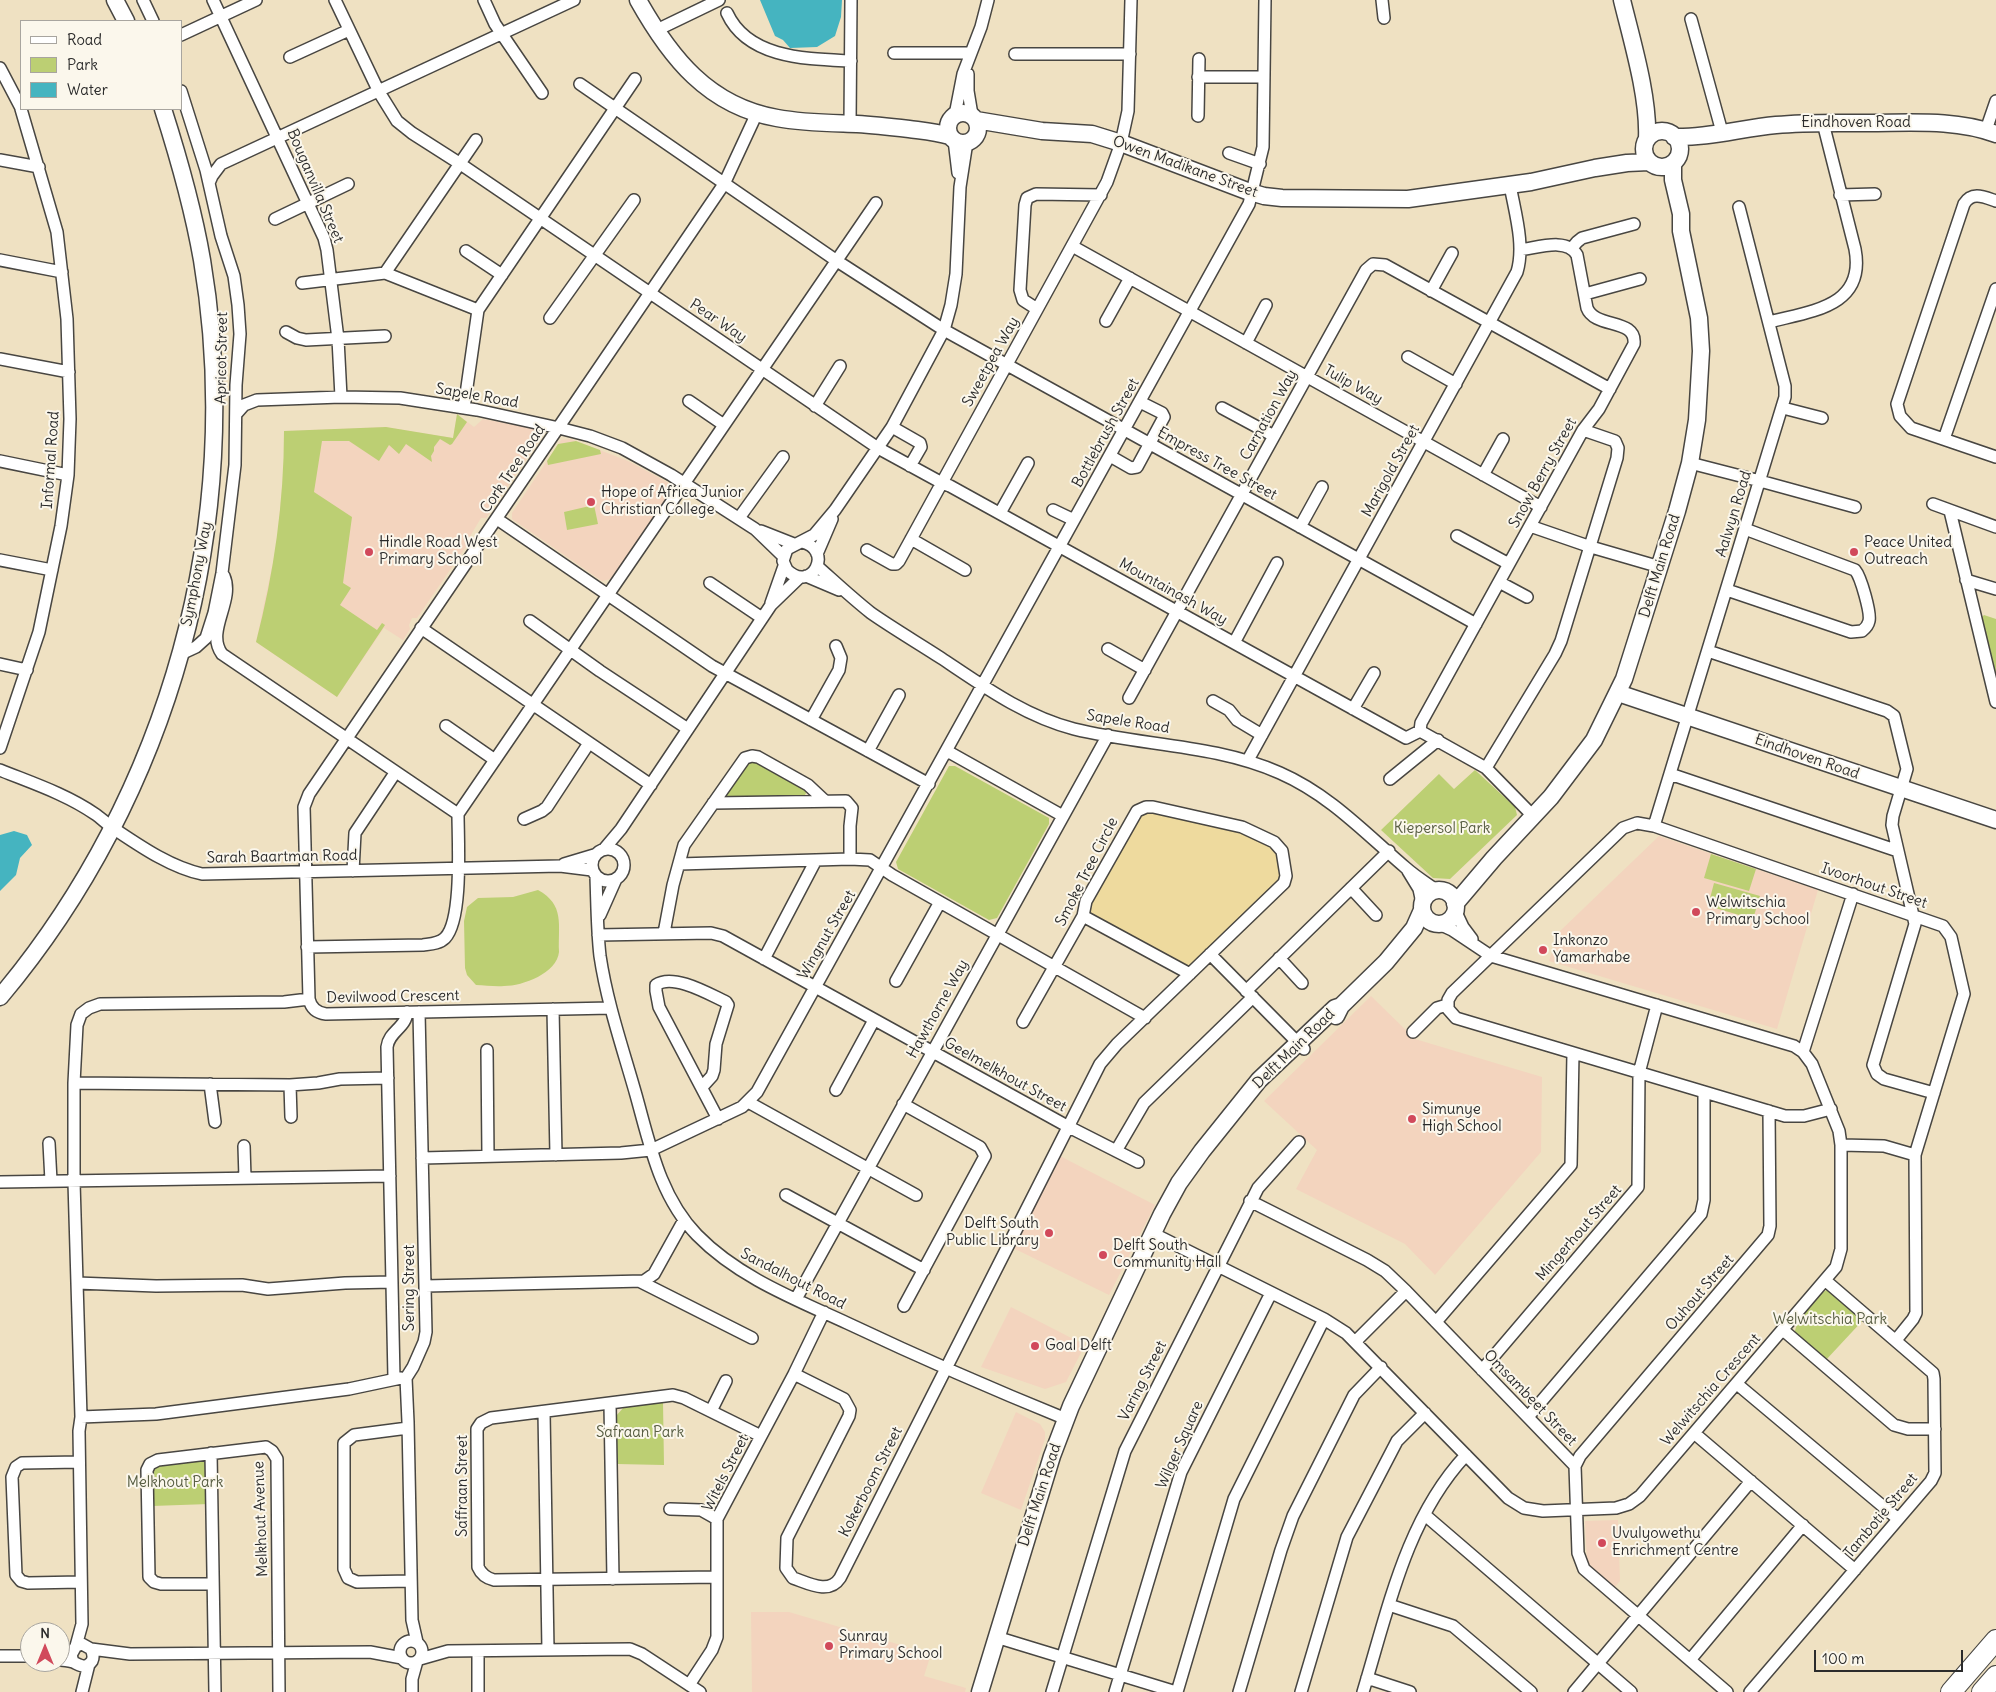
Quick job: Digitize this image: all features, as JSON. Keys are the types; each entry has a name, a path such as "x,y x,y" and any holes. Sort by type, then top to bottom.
{"highway":[{"path":"1951,1692 1996,1640"},
{"path":"1982,1692 1996,1676"}],"street":[{"path":"115,0 125,20"},
{"path":"143,0 153,20"},
{"name":"Bouganvilla Street","path":"214,0 328,250 338,339 341,396"},
{"path":"182,35 256,0"},
{"name":"Pear Way","path":"335,0 378,92 397,121 878,448"},
{"path":"484,0 501,34 542,93"},
{"path":"209,184 212,176 221,164 574,0"},
{"name":"Owen Madikane Street","path":"638,0 656,32 692,76 713,92 736,105 757,113 799,121 897,126 939,133 961,139 1042,131"},
{"path":"663,27 719,0"},
{"path":"850,124 851,0"},
{"path":"771,605 787,549 814,535 835,510 892,427 944,330 951,305 956,274 961,139 948,125 953,116 961,80 988,0"},
{"name":"Sweetpea Way","path":"867,550 892,564 896,564 1101,195 1121,143 1128,111 1131,0"},
{"name":"Bottlebrush Street","path":"982,686 1249,204 1260,164 1264,135 1265,0"},
{"path":"1382,0 1384,18"},
{"path":"1622,0 1639,69 1648,128 1645,157 1651,163 1663,167 1675,160 1679,146 1672,135 1660,123 1639,69"},
{"path":"727,13 736,28 744,36 775,52 798,58 851,61"},
{"path":"1691,20 1719,133"},
{"path":"290,57 349,30"},
{"path":"894,54 971,53"},
{"path":"1016,54 1130,54"},
{"path":"1198,116 1199,59"},
{"path":"961,139 978,129 968,92 967,65"},
{"name":"Informal Road","path":"0,68 20,107"},
{"path":"1198,77 1264,77"},
{"path":"464,408 478,310 635,79"},
{"name":"Empress Tree Street","path":"580,84 837,261 944,330 1476,624"},
{"name":"Apricot Street","path":"181,654 196,647 206,638 214,613 222,573 232,495 240,334 237,293 231,264 221,236 201,154 182,94"},
{"path":"1991,132 1996,101"},
{"name":"Informal Road","path":"0,748 27,670 52,570 61,526 68,474 70,419 67,319 57,232 21,110"},
{"name":"Symphony Way","path":"0,997 53,927 112,828 143,764 172,686 194,604 209,508 213,462 213,374 209,308 194,219 183,173 163,110"},
{"name":"Cork Tree Road","path":"305,872 305,802 421,628 724,184 757,113"},
{"path":"953,116 965,113 974,118"},
{"name":"Owen Madikane Street","path":"897,126 906,123 930,122 953,116"},
{"name":"Owen Madikane Street","path":"974,118 1042,131 1083,133 1121,143 1252,193 1264,196 1309,200 1408,199 1552,179 1596,168 1637,162 1651,163"},
{"path":"1768,322 1819,308 1836,301 1850,288 1856,274 1856,257 1823,123"},
{"name":"Eindhoven Road","path":"1672,135 1719,133 1776,125 1823,123 1948,124 1991,132"},
{"path":"1646,142 1657,132 1672,135"},
{"name":"Eindhoven Road","path":"1675,160 1689,148 1719,133"},
{"path":"385,273 476,140"},
{"name":"Owen Madikane Street","path":"1596,168 1646,142"},
{"path":"1229,153 1260,164"},
{"path":"201,154 221,164"},
{"path":"0,160 38,167"},
{"name":"Delft Main Road","path":"1455,907 1494,858 1534,817 1569,775 1594,740 1618,693 1633,654 1660,566 1690,464 1698,412 1701,351 1699,318 1681,231 1681,214 1673,180 1675,160"},
{"name":"Delft Main Road","path":"1651,163 1664,182 1673,216 1681,231"},
{"path":"275,219 348,184"},
{"name":"Marigold Street","path":"1248,760 1517,272 1520,250 1510,185"},
{"path":"1037,309 1023,300 1020,290 1025,205 1028,198 1036,194 1101,195"},
{"path":"1840,194 1874,194"},
{"path":"1996,201 1974,195 1968,198 1964,204 1898,398 1898,410 1911,428 1996,457"},
{"path":"550,318 634,200"},
{"path":"307,947 423,945 441,941 448,934 453,921 459,868 458,814 876,203"},
{"name":"Aalwyn Road","path":"1654,826 1786,396 1739,207"},
{"path":"1520,250 1563,245 1572,248 1582,238 1634,224"},
{"name":"Tulip Way","path":"1072,246 1540,507"},
{"name":"Snow Berry Street","path":"1420,731 1421,723 1540,507 1583,430 1610,389 1633,348 1634,336 1626,328 1593,317 1588,312 1577,255 1572,248"},
{"path":"466,251 502,275"},
{"path":"1431,290 1452,253"},
{"path":"0,260 62,272"},
{"name":"Carnation Way","path":"1129,698 1369,267 1376,263 1385,265 1610,389"},
{"path":"302,283 385,273 478,310"},
{"path":"1106,321 1130,278"},
{"path":"1585,294 1640,280"},
{"path":"1944,439 1996,289"},
{"path":"1246,343 1266,304"},
{"path":"286,332 301,339 385,336"},
{"path":"1408,357 1456,384"},
{"path":"0,359 69,372"},
{"path":"815,406 840,366"},
{"path":"236,385 244,394 257,400"},
{"name":"Sapele Road","path":"257,400 341,396 400,398 464,408 559,428 598,439 622,448 739,518 755,529 784,561"},
{"path":"236,414 244,405 257,400"},
{"path":"689,401 724,425"},
{"path":"1110,456 1135,469 1150,444 1163,415 1140,402"},
{"path":"1222,408 1274,436"},
{"path":"1783,408 1822,418"},
{"path":"892,427 920,443 920,447 910,466"},
{"path":"1486,768 1555,654 1565,630 1617,458 1618,448 1612,438 1583,430"},
{"path":"1483,475 1503,439"},
{"name":"Mountainash Way","path":"878,448 1000,513 1406,738"},
{"path":"739,518 783,457"},
{"path":"0,460 68,474"},
{"path":"1000,513 1028,463"},
{"path":"1690,464 1855,507"},
{"path":"1300,527 1322,487"},
{"path":"1933,504 1996,526"},
{"path":"598,919 592,859 594,855 605,848 621,829 771,605 803,577 813,572 835,510"},
{"path":"1053,510 1074,520"},
{"path":"1950,511 1996,702"},
{"path":"497,519 712,666 928,784"},
{"path":"1530,526 1591,547 1660,566"},
{"name":"Sapele Road","path":"755,529 798,543"},
{"path":"1727,590 1851,632 1862,631 1869,623 1870,616 1859,575 1855,570 1745,529"},
{"path":"1457,536 1509,564"},
{"path":"911,540 965,570"},
{"path":"798,543 810,545 817,560"},
{"path":"0,560 52,570"},
{"name":"Sapele Road","path":"817,560 846,592 872,614 982,686 1040,717 1073,729 1210,750 1248,760 1298,781 1326,798 1407,869 1438,890"},
{"path":"784,561 790,574 803,577"},
{"path":"1234,643 1278,563"},
{"name":"Apricot Street","path":"222,573 227,584 217,641 222,654 458,814"},
{"name":"Sapele Road","path":"803,577 846,592"},
{"path":"1966,580 1996,589"},
{"path":"710,582 762,618"},
{"path":"1499,582 1528,597"},
{"path":"530,621 688,729"},
{"path":"421,628 651,784"},
{"path":"811,720 841,664 841,658 836,646"},
{"path":"1108,649 1144,670"},
{"path":"1708,651 1891,713 1895,719 1907,766 1907,776 1892,820 1915,924 1873,1065 1877,1074 1884,1079 1934,1093"},
{"path":"0,664 27,670"},
{"path":"1353,709 1374,673"},
{"name":"Wingnut Street","path":"422,1158 640,1152 651,1150 718,1119 748,1102 756,1092 882,868 982,686"},
{"name":"Eindhoven Road","path":"1618,693 1996,820"},
{"path":"868,751 899,695"},
{"path":"1213,702 1229,710 1237,720 1262,735"},
{"path":"446,726 495,760"},
{"path":"1415,758 1406,738 1420,731 1486,768 1534,817"},
{"name":"Hawthorne Way","path":"796,1299 1108,735"},
{"path":"1390,779 1438,740"},
{"path":"524,819 542,811 560,789 590,743"},
{"path":"947,750 1063,816"},
{"path":"664,933 666,913 684,845 742,762 752,756 758,757 808,785 824,800"},
{"name":"Sarah Baartman Road","path":"0,770 52,790 95,814 112,828 148,850 194,872 216,875 560,866 594,873"},
{"path":"353,871 355,833 395,773"},
{"path":"1670,774 1898,851"},
{"path":"713,803 843,800 851,805 850,859"},
{"name":"Smoke Tree Circle","path":"1023,1022 1083,916 1086,901 1133,815 1142,808 1153,807 1242,826 1274,842 1280,848 1286,871 1285,880 1145,1018"},
{"name":"Ivoorhout Street","path":"1413,1032 1437,1008 1447,1007 1452,993 1622,828 1637,822 1654,826 1941,924 1948,930 1964,994 1915,1155 1916,1313 1896,1340"},
{"path":"621,829 621,855"},
{"path":"594,873 602,880 609,881 621,875 624,861 621,855 617,851 605,848"},
{"path":"1116,1151 1144,1102 1249,994 1279,958 1389,852"},
{"name":"Sarah Baartman Road","path":"560,866 594,855"},
{"name":"Delft Main Road","path":"1438,890 1461,883 1494,858"},
{"path":"764,959 816,860"},
{"path":"679,864 870,860 892,875 1145,1018"},
{"name":"Sapele Road","path":"1407,869 1418,889 1422,907"},
{"name":"Devilwood Crescent","path":"305,872 309,999 314,1009 321,1014 612,1008"},
{"path":"598,919 616,879"},
{"path":"1351,888 1376,914"},
{"path":"1476,945 1463,927 1450,895 1438,890 1427,895 1422,907 1426,919 1448,927 1491,956 1788,1044 1803,1052 1853,894"},
{"path":"896,981 940,902"},
{"name":"Delft Main Road","path":"980,1692 1052,1456 1066,1419 1119,1305 1156,1235 1179,1183 1216,1131 1248,1095 1262,1087 1301,1046 1332,1021 1341,1006 1386,962 1414,928 1422,907"},
{"path":"1437,924 1448,922 1455,907"},
{"path":"1083,916 1190,974"},
{"name":"Sandalhout Road","path":"598,919 598,935 603,969 651,1150 661,1181 684,1220 709,1246 738,1270 945,1369 1066,1419"},
{"name":"Delft Main Road","path":"1386,962 1437,924"},
{"name":"Geelmelkhout Street","path":"598,935 719,934 1067,1126 1138,1162"},
{"path":"1210,954 1301,1046"},
{"path":"1279,958 1302,983"},
{"path":"702,1087 714,1070 716,1044 728,1005 726,1002 690,985 668,981 660,983 656,985 659,1007 718,1119"},
{"path":"82,1689 93,1658 82,1624 79,1462 81,1417 74,1182 76,1025 81,1014 89,1008 100,1004 284,1002 309,999"},
{"name":"Mingerhout Street","path":"1482,1370 1638,1187 1639,1073 1657,1005"},
{"path":"1447,1007 1456,1018 1769,1112 1794,1117 1831,1109"},
{"path":"553,1009 556,1154"},
{"path":"394,1378 388,1043 393,1033 404,1024 413,1012"},
{"name":"Sering Street","path":"406,1378 413,1368 426,1336 422,1158 413,1012"},
{"name":"Kokerboom Street","path":"794,1374 844,1399 850,1410 849,1416 786,1542 786,1568 790,1575 793,1578 827,1588 834,1585 840,1578 1100,1064 1117,1044 1145,1018"},
{"path":"836,1090 874,1020"},
{"path":"487,1050 488,1156"},
{"name":"Welwitschia Crescent","path":"1156,1235 1335,1325 1356,1341 1508,1498 1518,1505 1537,1511 1616,1508 1635,1500 1826,1281 1836,1267 1841,1249 1841,1146 1839,1131 1812,1064 1803,1052"},
{"path":"1436,1322 1571,1165 1574,1054"},
{"path":"74,1083 290,1084 318,1083 340,1079 388,1078"},
{"path":"210,1084 215,1122"},
{"path":"290,1084 291,1117"},
{"path":"1528,1417 1701,1214 1704,1200 1704,1092"},
{"path":"748,1102 916,1195"},
{"path":"903,1104 980,1147 985,1156 904,1306"},
{"name":"Ouhout Street","path":"1575,1466 1580,1456 1768,1235 1770,1226 1769,1112"},
{"name":"Varing Street","path":"1052,1692 1125,1451 1250,1202 1263,1181 1298,1142"},
{"path":"49,1143 51,1181"},
{"path":"244,1146 245,1178"},
{"path":"1841,1146 1884,1146 1915,1155"},
{"path":"0,1182 390,1176"},
{"path":"786,1195 924,1270"},
{"name":"Omsambeet Street","path":"1250,1202 1367,1260 1385,1271 1436,1322 1575,1466 1578,1553 1584,1569 1727,1692"},
{"path":"425,1286 640,1282 654,1274 684,1220"},
{"name":"Tambotie Street","path":"1750,1692 1934,1477 1936,1468 1933,1373 1826,1281"},
{"path":"77,1283 156,1286 242,1285 268,1289 345,1283 392,1282"},
{"path":"640,1282 752,1338"},
{"path":"1356,1341 1406,1292"},
{"name":"Wilger Square","path":"1115,1692 1181,1472 1271,1293"},
{"name":"Witels Street","path":"689,1685 716,1641 717,1519 794,1374 824,1312"},
{"path":"996,1637 1177,1692 1234,1500 1324,1319"},
{"path":"1783,1330 1894,1425 1908,1429 1935,1429"},
{"path":"1239,1692 1293,1516 1354,1395 1380,1367"},
{"path":"81,1417 156,1414 348,1390 394,1378 406,1378 412,1620 422,1651 412,1679 412,1692"},
{"path":"711,1411 726,1381"},
{"path":"1737,1384 1898,1519"},
{"name":"Saffraan Street","path":"717,1577 494,1580 483,1575 478,1566 477,1429 487,1419 673,1395 684,1398 761,1436"},
{"path":"610,1404 613,1579"},
{"path":"544,1412 548,1650"},
{"path":"1301,1692 1347,1537 1397,1441 1425,1413"},
{"path":"408,1428 354,1435 344,1443 344,1569 348,1578 354,1581 411,1581"},
{"path":"1694,1433 1855,1570"},
{"name":"Melkhout Avenue","path":"213,1584 161,1584 151,1580 148,1573 146,1473 150,1464 158,1460 262,1447 272,1451 277,1459 279,1653"},
{"path":"212,1453 214,1692"},
{"path":"1363,1692 1401,1563 1444,1480 1466,1455"},
{"path":"79,1462 22,1463 14,1470 12,1486 16,1575 21,1580 28,1582 81,1582"},
{"path":"1574,1692 1751,1482"},
{"path":"670,1509 702,1510 717,1519"},
{"path":"1425,1515 1631,1692"},
{"path":"1690,1660 1802,1525"},
{"path":"1389,1605 1453,1626 1531,1692"},
{"path":"412,1620 400,1650 412,1679"},
{"path":"82,1624 71,1655 82,1689"},
{"path":"370,1652 403,1643 419,1644 448,1651 630,1649 642,1654 700,1692"},
{"path":"70,1648 82,1644 130,1654 370,1652 385,1653 413,1663 448,1651"},
{"path":"478,1651 478,1692"},
{"path":"279,1653 280,1692"},
{"path":"70,1662 82,1666 130,1654"},
{"path":"0,1656 20,1656"},
{"path":"1367,1678 1410,1692"}],"shaded area":[{"name":"Hindle Road West Primary School","path":"457,414 474,427 483,419 538,429 541,438 486,518 481,518 469,538 470,541 417,618 412,618 409,625 410,629 403,640 384,628 337,697 256,642 277,543 284,465 284,431 386,427 453,438"},
{"name":"Hope of Africa Junior Christian College","path":"571,439 628,461 669,483 671,491 611,579 602,581 512,519 512,513 561,440"},
{"name":"Welwitschia Primary School","path":"1659,836 1818,890 1777,1029 1549,961 1558,933"},
{"name":"Simunye High School","path":"1371,996 1415,1039 1542,1077 1541,1152 1435,1275 1405,1244 1296,1189 1317,1150 1264,1101"},
{"path":"1060,1156 1155,1205 1109,1295 1013,1248"},
{"name":"Goal Delft","path":"1011,1307 1085,1345 1066,1382 1045,1389 981,1367"},
{"path":"1016,1412 1040,1424 1045,1432 1045,1439 1021,1510 981,1493"},
{"name":"Uvulyowethu Enrichment Centre","path":"1618,1520 1620,1581 1614,1588 1587,1564 1585,1521"},
{"name":"Sunray Primary School","path":"751,1612 789,1612 931,1654 924,1676 966,1688 965,1692 752,1692"}],"green space":[{"path":"457,414 467,422 452,444 450,445 440,439 434,447 431,456 432,462 406,444 399,454 389,445 379,461 349,441 322,441 314,492 352,517 343,583 351,588 340,605 377,630 382,623 385,625 337,697 256,642 268,590 277,537 284,458 284,431 386,427 453,438"},
{"path":"576,441 600,450 601,454 548,465 547,461 558,444"},
{"path":"594,505 598,524 567,530 564,512"},
{"path":"1984,615 1996,619 1996,679 1981,618"},
{"path":"753,759 807,791 804,797 727,798 725,794 745,762"},
{"path":"949,766 955,766 1049,818 1049,824 997,918 989,920 898,869 896,862"},
{"name":"Kiepersol Park","path":"1475,770 1515,807 1517,815 1450,879 1433,878 1381,830 1439,774 1454,789"},
{"path":"1711,854 1756,869 1749,891 1704,878"},
{"path":"1714,883 1760,896 1753,919 1708,906"},
{"path":"538,890 553,902 558,916 559,952 557,959 546,972 520,984 501,986 476,985 467,975 465,968 464,921 467,907 478,898 513,897"},
{"name":"Welwitschia Park","path":"1827,1290 1831,1290 1865,1318 1825,1361 1795,1333 1798,1323 1807,1309"},
{"name":"Safraan Park","path":"663,1402 664,1465 617,1464 616,1416 624,1407"},
{"name":"Melkhout Park","path":"203,1459 207,1464 209,1504 152,1506 152,1467 154,1465"}],"sand":[{"path":"1145,810 1241,830 1276,848 1282,878 1189,967 1089,913 1088,903 1136,817"}],"water":[{"path":"760,0 842,0 841,17 835,36 817,47 790,48 783,40 775,36"},
{"path":"14,831 27,835 32,845 20,858 16,875 0,891 0,835"}],"place":[{"name":"Hope of Africa Junior Christian College","path":"591,502"},
{"name":"Hindle Road West Primary School","path":"369,552"},
{"name":"Peace United Outreach","path":"1854,552"},
{"name":"Welwitschia Primary School","path":"1696,912"},
{"name":"Inkonzo Yamarhabe","path":"1543,950"},
{"name":"Simunye High School","path":"1412,1119"},
{"name":"Delft South Public Library","path":"1049,1233"},
{"name":"Delft South Community Hall","path":"1103,1255"},
{"name":"Goal Delft","path":"1035,1346"},
{"name":"Uvulyowethu Enrichment Centre","path":"1602,1543"},
{"name":"Sunray Primary School","path":"829,1646"}]}
